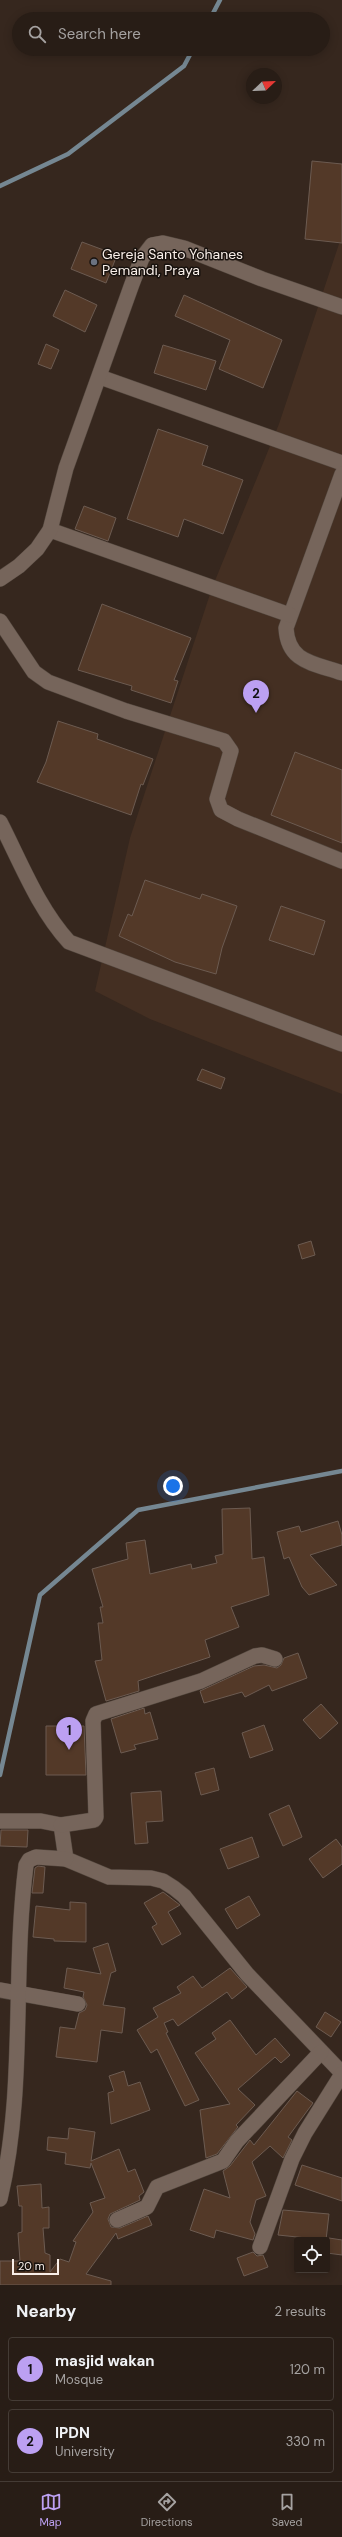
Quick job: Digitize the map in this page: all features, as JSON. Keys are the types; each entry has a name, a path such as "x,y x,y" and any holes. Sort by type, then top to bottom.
{"street":[{"path":"0,579 20,566 37,549 50,530 66,468 142,258 155,244 184,248 262,280 342,307"},
{"path":"100,377 342,463"},
{"path":"342,474 286,628 290,650 300,658 342,674"},
{"path":"50,530 290,615"},
{"path":"0,621 34,672 48,682 126,711 224,741 231,751 217,799 221,810 238,819 342,861"},
{"path":"0,822 44,909 54,926 69,942 342,1044"},
{"path":"1,1821 41,1821 61,1824 94,1820 96,1817 93,1721 96,1714 201,1681 255,1656 262,1655 275,1659"},
{"path":"61,1824 66,1859"},
{"path":"0,2199 15,2098 18,1958 27,1862 36,1857 66,1859 109,1877 151,1878 163,1881 174,1888 184,1896 247,1974 342,2073 305,2133 292,2159 260,2247"},
{"path":"0,1990 18,1991 78,2004"},
{"path":"117,2220 147,2207 157,2187 223,2161 237,2141 321,2052"}],"shaded area":[{"path":"342,235 342,1094 150,1019 95,991 130,838 212,588 279,424"}],"building":[{"path":"312,161 342,164 342,243 305,239"},
{"name":"Gereja Santo Yohanes Pemandi, Praya","path":"82,242 117,255 106,283 71,269"},
{"path":"65,290 97,305 85,332 53,316"},
{"path":"184,295 282,340 263,388 219,369 230,340 175,316"},
{"path":"46,344 59,350 51,369 38,364"},
{"path":"163,345 216,361 206,390 154,373"},
{"path":"158,429 208,446 202,465 243,480 223,534 184,519 178,537 127,519"},
{"path":"84,506 116,518 108,541 75,529"},
{"path":"102,604 191,638 174,680 178,681 171,703 131,690 132,686 78,670"},
{"path":"58,721 98,734 97,739 153,759 143,785 141,784 131,815 37,782 46,762"},
{"path":"295,752 342,770 342,843 271,815"},
{"path":"145,880 200,899 202,894 237,906 222,948 216,974 175,962 119,936 128,914 132,916"},
{"path":"281,906 325,921 314,955 269,940"},
{"path":"202,1069 225,1078 221,1089 197,1080"},
{"path":"311,1241 315,1255 302,1259 298,1245"},
{"path":"250,1508 252,1559 264,1557 269,1595 231,1607 239,1627 205,1640 210,1657 138,1681 139,1691 106,1701 95,1661 102,1660 98,1623 103,1623 100,1607 103,1607 92,1569 128,1559 126,1543 145,1540 150,1574 191,1564 192,1569 217,1563 215,1556 223,1554 222,1509"},
{"path":"338,1521 342,1535 342,1545 310,1555 337,1585 309,1595 302,1587 289,1557 284,1559 277,1532 299,1526 301,1532"},
{"path":"298,1653 307,1678 272,1691 269,1685 245,1697 242,1692 204,1703 200,1691 254,1666 264,1665 277,1668 281,1665 284,1658"},
{"path":"321,1704 338,1723 320,1739 303,1720"},
{"path":"144,1708 145,1714 150,1712 158,1739 134,1745 136,1749 121,1753 111,1719"},
{"path":"264,1725 273,1750 250,1758 242,1733"},
{"path":"46,1726 84,1726 86,1775 46,1775"},
{"path":"214,1768 219,1790 201,1795 195,1773"},
{"path":"161,1791 163,1821 146,1822 148,1843 135,1844 131,1793"},
{"path":"289,1805 302,1837 283,1846 269,1814"},
{"path":"1,1830 28,1830 27,1847 0,1846"},
{"path":"252,1837 259,1857 228,1869 220,1849"},
{"path":"336,1839 342,1847 342,1864 323,1878 309,1859"},
{"path":"38,1866 45,1867 43,1893 32,1893 35,1868"},
{"path":"163,1892 180,1905 168,1912 181,1934 162,1945 152,1927 157,1924 144,1903"},
{"path":"249,1896 260,1915 237,1929 225,1909"},
{"path":"70,1902 86,1903 86,1942 54,1941 54,1939 33,1937 36,1906 70,1910"},
{"path":"108,1943 116,1971 111,1973 103,2005 125,2008 122,2033 101,2030 97,2062 56,2057 60,2027 75,2029 79,2013 85,2010 87,2005 83,1997 84,1992 64,1988 67,1968 101,1974 93,1948"},
{"path":"230,1968 247,1987 232,1999 227,1992 178,2026 173,2019 164,2023 168,2032 166,2033 199,2100 185,2106 157,2049 151,2053 137,2030 158,2017 153,2008 181,1993 177,1987 193,1976 202,1988"},
{"path":"325,2012 341,2022 331,2037 316,2027"},
{"path":"230,2020 256,2055 275,2038 290,2055 281,2063 275,2057 238,2089 255,2105 236,2125 238,2127 217,2154 206,2158 200,2110 230,2104 195,2053 216,2039 212,2033"},
{"path":"124,2071 128,2086 140,2082 150,2110 111,2124 108,2093 114,2091 109,2076"},
{"path":"297,2091 313,2103 288,2137 292,2140 283,2158 270,2146 252,2162 266,2196 256,2200 250,2222 255,2234 253,2240 216,2230 214,2238 190,2230 204,2189 230,2198 223,2171 230,2166 250,2140 254,2145"},
{"path":"69,2128 95,2132 91,2161 119,2149 128,2172 135,2169 144,2192 139,2196 140,2200 110,2214 108,2219 111,2227 120,2228 148,2216 152,2225 118,2239 116,2233 86,2274 111,2281 111,2285 0,2285 0,2261 20,2261 18,2233 22,2232 22,2206 19,2206 17,2186 41,2184 42,2208 49,2207 49,2228 43,2228 45,2253 50,2255 50,2272 60,2259 69,2262 76,2242 73,2241 93,2212 90,2203 105,2198 91,2163 90,2168 65,2164 66,2153 47,2150 48,2137 68,2139"},
{"path":"302,2165 342,2178 342,2201 295,2185"},
{"path":"283,2210 329,2214 326,2237 297,2237 278,2235"},
{"path":"330,2238 342,2240 342,2255 330,2253"},
{"path":"253,2252 257,2256 263,2255 268,2267 244,2276 237,2258"}],"waterway":[{"path":"214,12 220,0"},
{"path":"0,186 68,154 184,66 189,56"},
{"path":"0,1775 40,1595 138,1510 342,1471"}],"place":[{"name":"Gereja Santo Yohanes Pemandi, Praya","path":"94,262"},
{"name":"IPDN","path":"256,713"},
{"name":"masjid wakan","path":"69,1750"}]}
